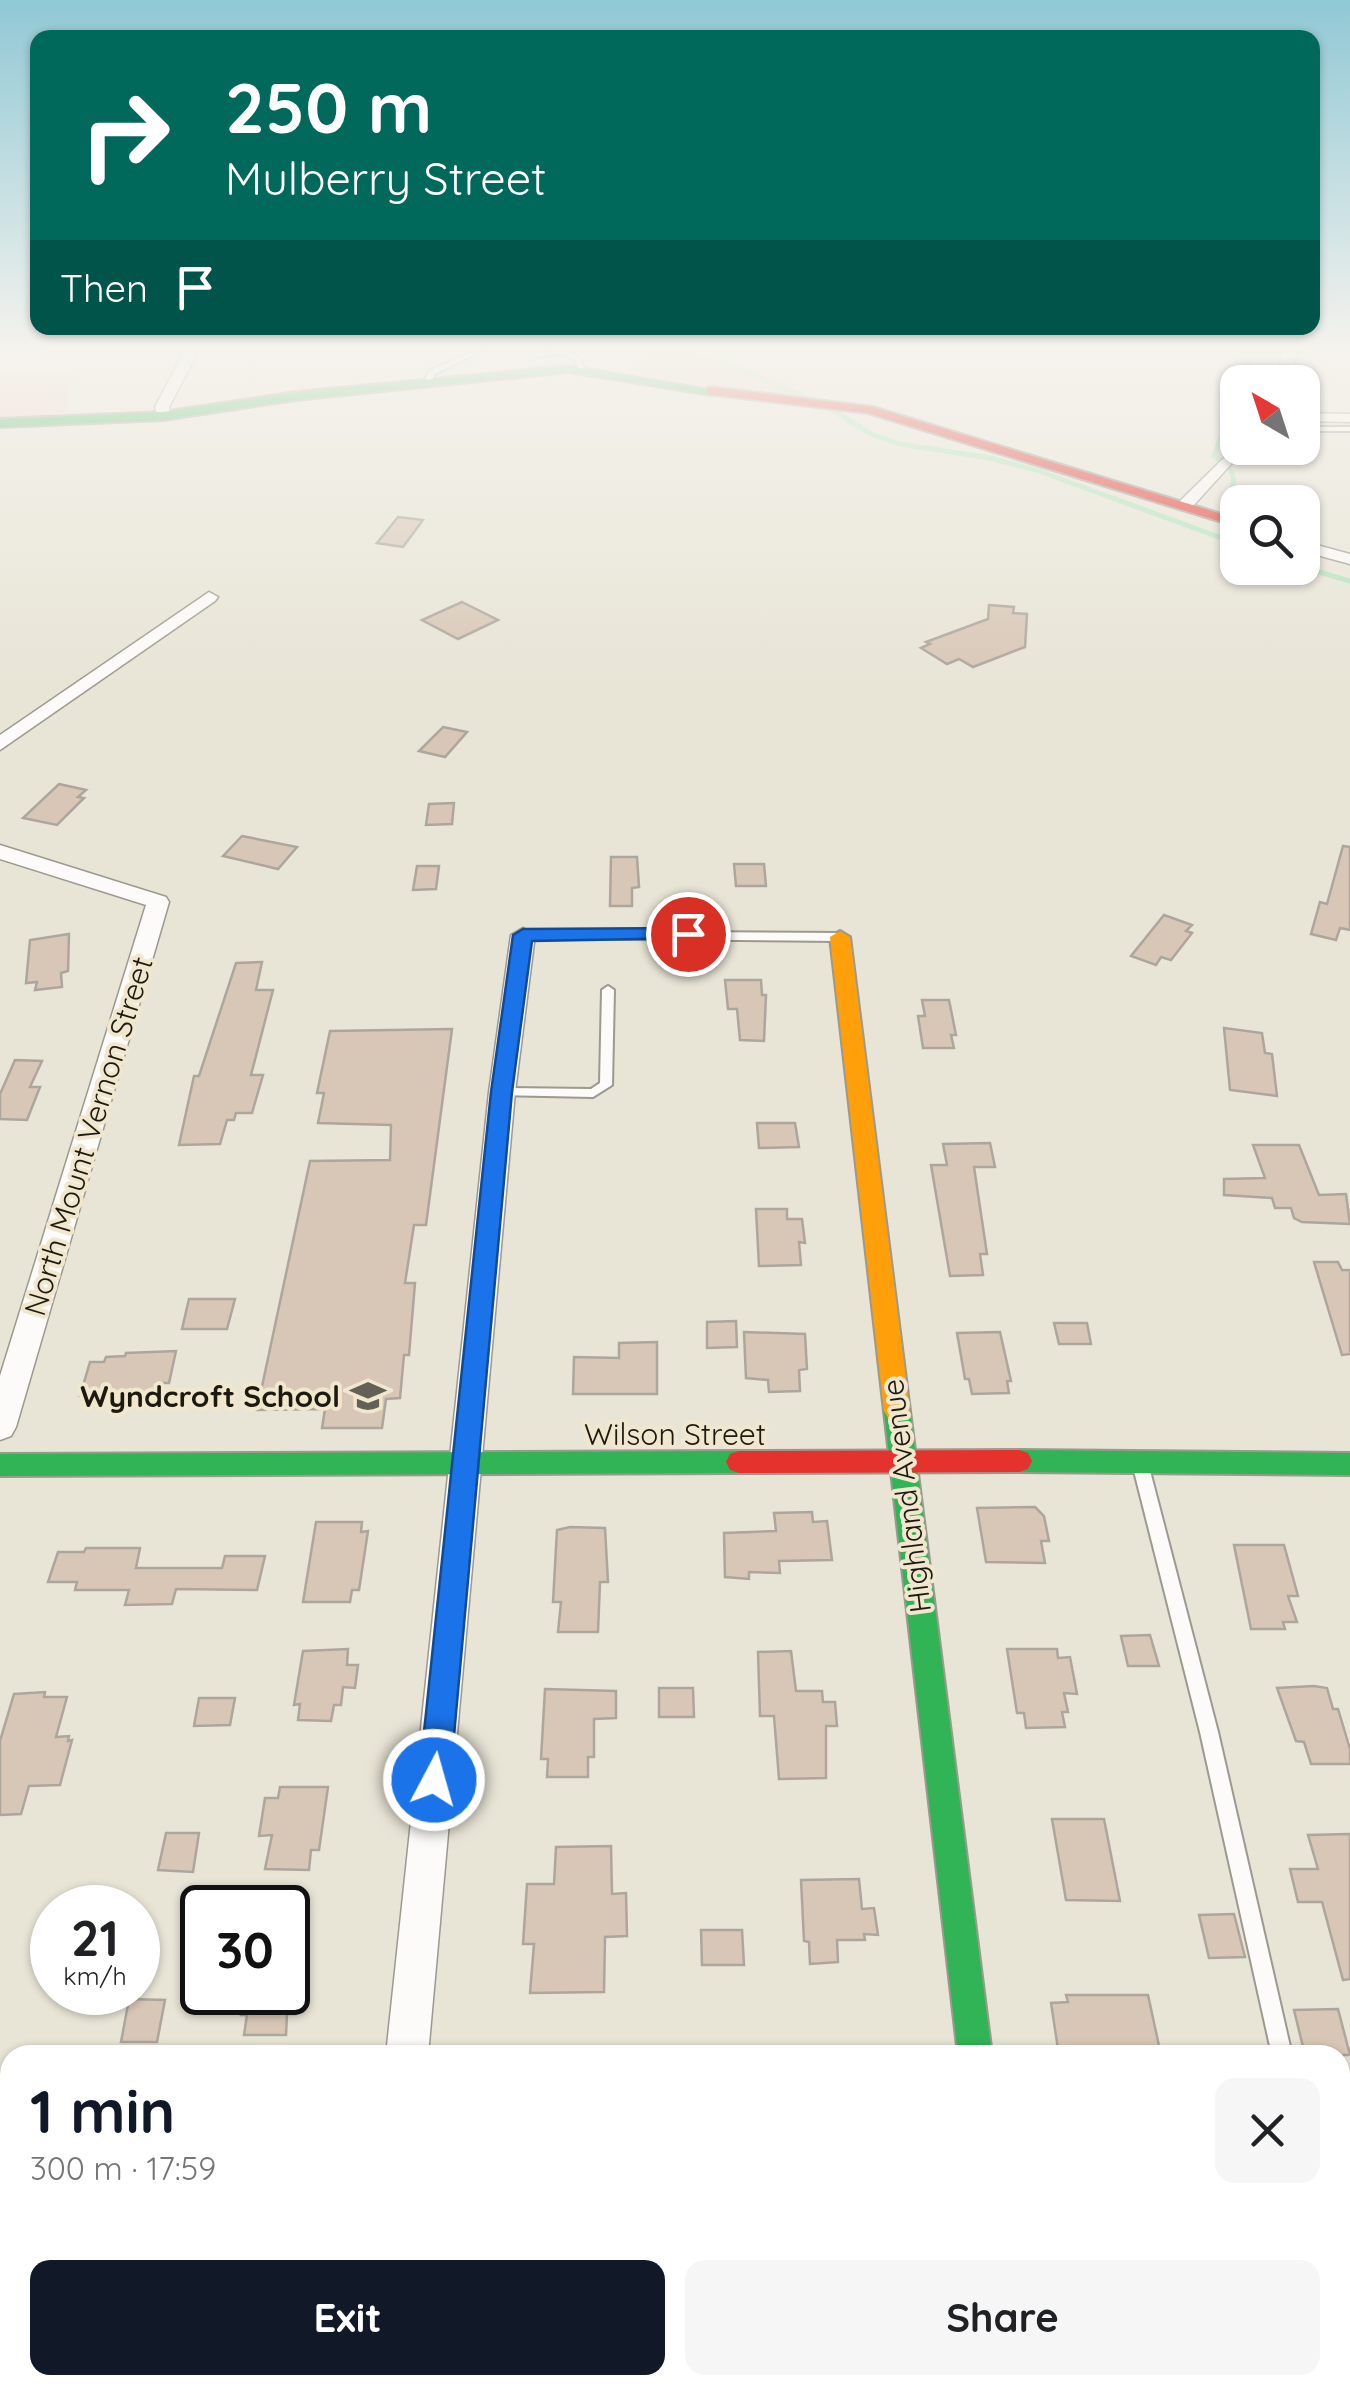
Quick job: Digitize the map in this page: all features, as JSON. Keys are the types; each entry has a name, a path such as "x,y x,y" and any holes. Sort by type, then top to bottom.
{"street":[{"path":"1044,462 1220,517"},
{"path":"1186,504 1222,465"},
{"path":"1320,550 1350,558"},
{"path":"0,744 209,596"},
{"name":"North Mount Vernon Street","path":"0,852 158,902 0,1428"},
{"path":"409,2045 502,1092 523,935"},
{"name":"Highland Avenue","path":"840,936 973,2045"},
{"name":"Wilson Street","path":"0,1465 1140,1460 1350,1464"}],"lane":[{"path":"523,935 840,936"},
{"path":"502,1092 593,1093 606,1085 608,990"},
{"path":"1140,1460 1280,2045"}],"building":[{"path":"398,517 423,520 403,547 377,543"},
{"path":"462,602 498,620 458,639 422,620"},
{"path":"989,605 1014,607 1013,613 1027,614 1025,647 973,667 959,659 947,664 921,648 930,644 926,642 988,619"},
{"path":"443,727 467,732 445,757 419,751"},
{"path":"59,784 86,790 78,797 84,798 57,825 23,818"},
{"path":"454,803 452,824 426,825 429,804"},
{"path":"242,836 297,847 278,869 223,856"},
{"path":"1343,846 1350,847 1350,930 1340,928 1336,940 1311,934 1320,902 1327,904"},
{"path":"611,857 637,857 639,887 632,888 632,906 610,906"},
{"path":"734,864 764,864 766,886 736,886"},
{"path":"417,866 439,866 436,889 413,890"},
{"path":"1164,915 1192,925 1186,931 1192,933 1171,960 1161,957 1156,965 1131,956"},
{"path":"69,934 68,971 61,973 62,987 35,990 37,982 26,983 30,940"},
{"path":"262,962 256,990 273,990 251,1075 263,1075 252,1113 236,1113 234,1120 227,1120 220,1144 179,1145 194,1076 199,1076 236,963"},
{"path":"725,980 761,980 762,995 766,995 764,1041 740,1040 737,1009 728,1009"},
{"path":"922,1000 949,1000 956,1035 951,1035 954,1048 923,1048 918,1016 925,1016"},
{"path":"1224,1028 1262,1033 1265,1053 1272,1054 1277,1096 1230,1090"},
{"name":"Wyndcroft School","path":"452,1029 426,1225 414,1225 405,1283 415,1283 409,1355 404,1355 400,1398 386,1399 382,1428 322,1428 325,1409 257,1410 310,1161 390,1160 391,1125 318,1123 324,1093 317,1093 330,1031"},
{"path":"15,1060 42,1061 30,1087 40,1087 27,1120 0,1119 0,1094"},
{"path":"757,1123 795,1123 799,1147 759,1148"},
{"path":"990,1143 995,1167 974,1167 987,1254 980,1254 983,1275 950,1276 931,1165 947,1165 943,1144"},
{"path":"1253,1145 1299,1145 1319,1195 1346,1194 1350,1224 1302,1222 1294,1218 1291,1208 1275,1208 1272,1198 1224,1195 1224,1179 1265,1178"},
{"path":"756,1209 787,1209 787,1219 802,1219 805,1243 799,1242 801,1265 759,1266"},
{"path":"1314,1262 1338,1262 1342,1270 1350,1270 1350,1354 1342,1355"},
{"path":"189,1299 235,1299 227,1329 182,1329"},
{"path":"736,1321 737,1347 707,1348 707,1322"},
{"path":"1054,1323 1087,1323 1091,1344 1059,1344"},
{"path":"744,1332 805,1334 807,1369 799,1370 800,1391 769,1392 768,1380 746,1378"},
{"path":"1000,1332 1011,1381 1007,1381 1009,1393 972,1394 969,1379 965,1379 957,1333"},
{"path":"657,1342 657,1394 573,1394 574,1357 619,1358 619,1343"},
{"path":"176,1351 169,1383 156,1383 153,1395 80,1396 90,1362 104,1362 106,1357 126,1353"},
{"path":"1035,1507 1044,1516 1049,1541 1041,1541 1045,1563 986,1562 977,1508"},
{"path":"812,1512 813,1522 827,1521 832,1560 779,1561 780,1573 749,1572 749,1579 725,1577 724,1533 776,1531 774,1513"},
{"path":"316,1522 362,1522 361,1532 368,1531 359,1590 352,1590 350,1602 303,1602"},
{"path":"605,1528 608,1582 600,1582 598,1632 558,1632 561,1602 553,1602 557,1530"},
{"path":"1234,1545 1284,1545 1298,1596 1288,1596 1297,1622 1283,1622 1285,1629 1251,1629"},
{"path":"86,1548 140,1548 136,1568 222,1568 225,1556 265,1556 257,1590 176,1589 172,1604 125,1605 129,1590 75,1590 77,1582 48,1582 58,1552 84,1552"},
{"path":"1150,1635 1159,1666 1128,1666 1121,1636"},
{"path":"348,1649 347,1665 358,1665 355,1688 343,1687 341,1705 334,1705 331,1721 298,1720 300,1704 294,1705 303,1651"},
{"path":"1007,1649 1057,1649 1058,1658 1070,1657 1077,1694 1064,1693 1068,1712 1062,1712 1065,1727 1026,1728 1024,1713 1017,1713"},
{"path":"791,1651 796,1691 822,1691 823,1702 835,1702 837,1726 826,1726 826,1778 779,1779 774,1716 760,1716 758,1652"},
{"path":"659,1688 693,1688 694,1717 659,1717"},
{"path":"1277,1688 1327,1688 1333,1709 1338,1709 1350,1749 1350,1764 1311,1764 1304,1742 1296,1741"},
{"path":"545,1689 616,1691 616,1718 594,1719 594,1757 588,1757 588,1777 547,1777 548,1759 541,1759"},
{"path":"45,1692 44,1697 67,1697 56,1737 69,1736 68,1741 72,1740 60,1785 29,1786 21,1814 0,1815 0,1741 14,1694"},
{"path":"199,1698 235,1698 230,1725 194,1726"},
{"path":"280,1787 328,1787 319,1850 311,1850 309,1870 265,1869 272,1835 259,1836 265,1798 278,1798"},
{"path":"1052,1819 1104,1819 1120,1901 1066,1900"},
{"path":"166,1833 199,1833 193,1872 158,1870"},
{"path":"1350,1834 1350,1979 1343,1980 1322,1902 1298,1902 1290,1869 1318,1869 1308,1835"},
{"path":"611,1846 612,1894 626,1893 627,1936 605,1937 604,1992 530,1993 534,1944 523,1944 527,1884 554,1884 556,1847"},
{"path":"859,1879 862,1909 874,1908 878,1935 864,1934 865,1940 837,1940 838,1962 810,1964 809,1942 804,1941 801,1880"},
{"path":"1234,1914 1245,1957 1209,1958 1199,1915"},
{"path":"701,1930 742,1930 744,1965 702,1965"},
{"path":"1066,1995 1148,1995 1159,2045 1057,2045 1051,2003 1068,2002"},
{"path":"160,2000 165,2000 157,2042 121,2042 126,2015 160,2015"},
{"path":"1338,2009 1347,2045 1303,2045 1294,2010"},
{"path":"247,2015 287,2015 286,2035 244,2035"}],"waterway":[{"path":"1004,462 1220,537"},
{"path":"1225,465 1232,473 1232,485"},
{"path":"1320,572 1350,581"}],"traffic: fast":[{"path":"897,1411 974,2045"},
{"path":"1019,1461 1350,1464"},
{"path":"0,1465 739,1462"}],"traffic: slow":[{"path":"840,937 897,1411"}],"traffic: jam":[{"path":"1038,462 1220,517"},
{"path":"739,1462 1019,1461"}],"place":[{"name":"Wyndcroft School","path":"368,1396"}],"route":[{"path":"434,1780 502,1092 523,935 688,934"}]}
